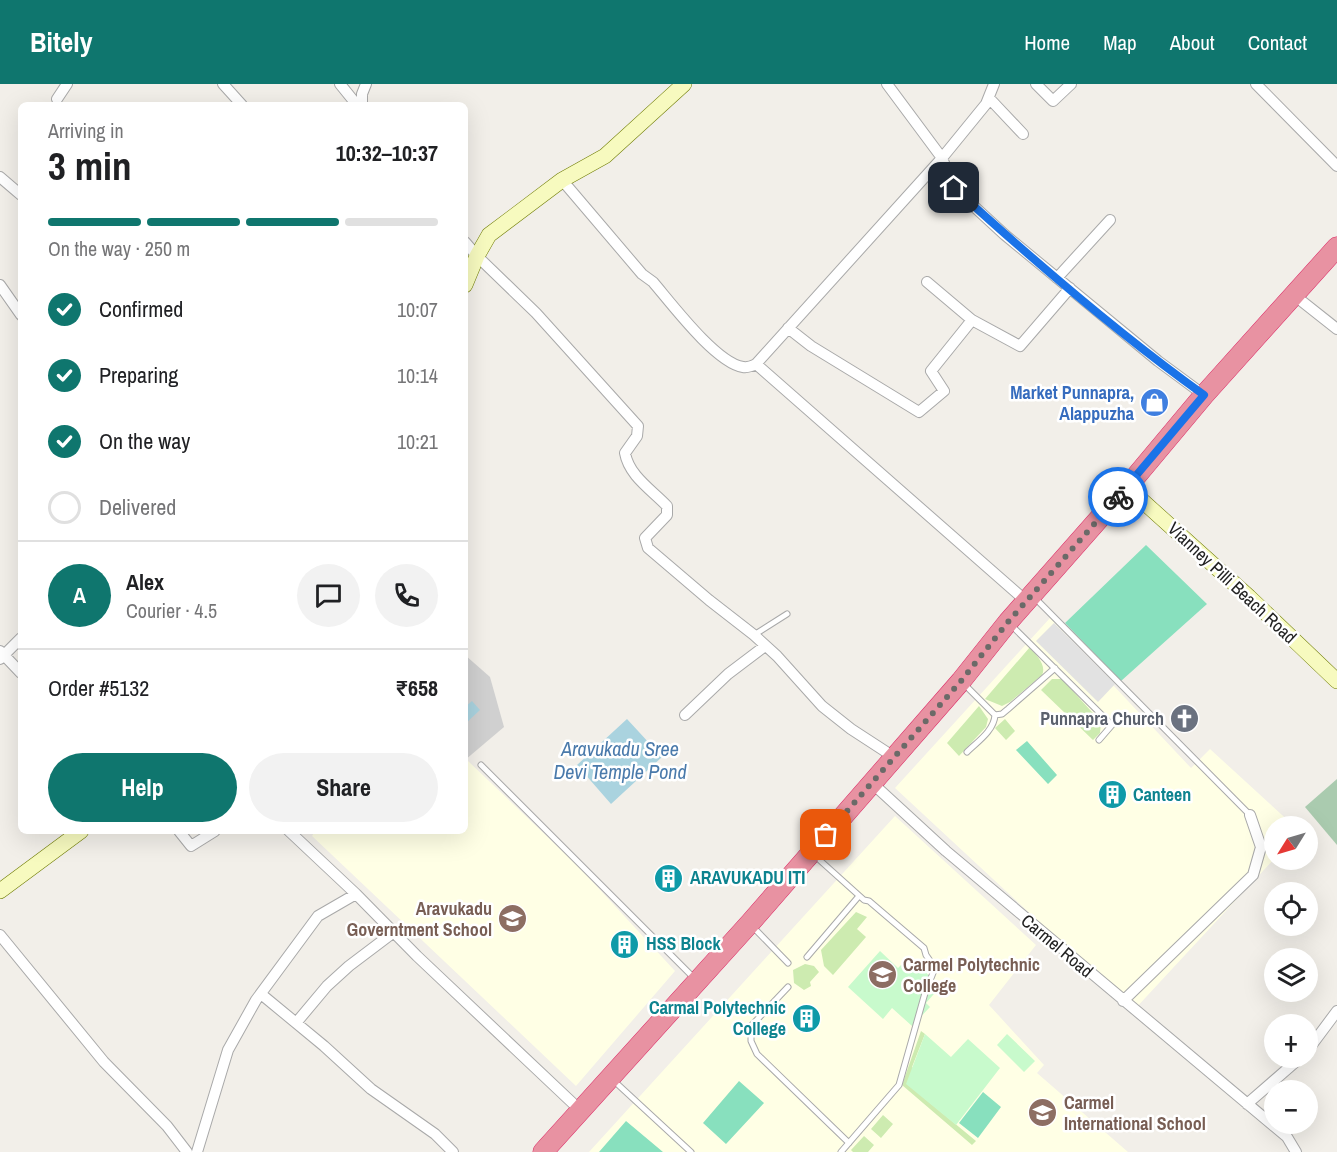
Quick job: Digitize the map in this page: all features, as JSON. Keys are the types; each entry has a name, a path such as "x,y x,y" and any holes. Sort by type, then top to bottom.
{"highway":[{"path":"543,1152 750,923 961,681 1008,622 1127,487 1204,395 1337,247"}],"main road":[{"path":"468,278 489,235 562,180 605,156 684,84"},
{"name":"Vianney Pilli Beach Road","path":"1127,487 1249,597 1337,681"},
{"path":"0,891 77,834"}],"street":[{"path":"57,99 67,84"},
{"path":"223,84 239,102"},
{"path":"340,84 350,102"},
{"path":"362,102 366,84"},
{"path":"887,84 942,158 954,188 1005,235 1158,361 1204,395"},
{"path":"562,180 642,274 653,282 710,347 722,357 741,367 756,364 942,158 989,98 994,84"},
{"path":"1036,84 1053,101 1071,84"},
{"path":"1256,84 1337,166"},
{"path":"989,98 1023,134"},
{"path":"0,177 18,192"},
{"path":"1058,278 1110,220"},
{"path":"468,246 536,312 638,426 637,436 626,453 627,459 645,486 667,506 667,515 645,538 648,548 708,600 754,635 822,706 851,729 894,757"},
{"path":"927,282 972,320 1020,346 1070,288"},
{"path":"0,285 18,311"},
{"path":"1294,295 1337,329"},
{"path":"788,328 811,346 919,412 944,391 931,371 972,320"},
{"path":"756,364 1029,598"},
{"path":"18,642 2,655 18,670"},
{"path":"685,715 728,674 765,646"},
{"name":"Carmel Road","path":"871,782 946,851 1287,1137 1296,1152"},
{"path":"1123,1001 1253,874 1261,847 1250,815"},
{"path":"181,834 191,846 209,834"},
{"path":"292,834 580,1111"},
{"path":"197,1152 228,1050 261,994 318,916 356,894"},
{"path":"296,1023 327,986 394,932"},
{"path":"0,935 104,1062 167,1126 187,1152"},
{"path":"261,994 371,1089 435,1134 453,1152"},
{"path":"1318,1037 1337,1011"},
{"path":"1247,1104 1288,1068"}],"lane":[{"path":"1029,598 1250,815"},
{"path":"754,635 787,614"},
{"path":"1008,622 1112,726 1099,740"},
{"path":"995,715 1002,714 1055,668"},
{"path":"961,681 995,715 995,722 991,728 967,752"},
{"path":"481,765 697,982"},
{"path":"811,852 861,898 869,901 924,948 935,968 925,993 899,1085 841,1152"},
{"path":"807,957 861,898"},
{"path":"750,923 788,963"},
{"path":"788,987 750,1026 753,1048 771,1070 849,1143"},
{"path":"610,1077 691,1152"}],"shaded area":[{"path":"1050,618 1191,768 1210,749 1283,816 1264,816 1264,870 1134,1010 895,788"},
{"path":"1054,623 1115,684 1098,702 1036,641"},
{"path":"468,658 490,677 504,727 468,757"},
{"name":"Aravukadu Governtment School","path":"468,761 578,866 675,971 576,1086 312,836 313,834 468,834"},
{"path":"1337,779 1337,845 1318,822 1318,816 1313,816 1305,807"},
{"name":"Carmel Polytechnic College","path":"895,816 1036,945 989,1005 1044,1065 1037,1073 1128,1152 589,1152"}],"green space":[{"path":"1146,545 1207,604 1121,681 1065,623"},
{"path":"1030,647 1042,664 1042,675 1002,706 985,699"},
{"path":"1052,679 1062,679 1101,722 1100,733 1093,740 1041,690"},
{"path":"979,706 988,719 986,727 959,756 947,743"},
{"path":"1005,719 1015,731 1006,740 995,728"},
{"path":"1027,741 1057,775 1048,784 1016,750"},
{"path":"856,912 867,917 857,929 866,937 833,975 824,966 821,950"},
{"path":"880,951 898,968 910,956 940,987 926,1003 930,1007 912,1026 892,1008 883,1019 848,987"},
{"path":"805,964 814,966 819,972 810,982 811,986 804,990 794,983 793,970"},
{"path":"921,1031 925,1034 912,1067 932,1084 924,1098 976,1141 972,1145 902,1085"},
{"path":"925,1034 951,1057 968,1039 1000,1068 956,1125 906,1084"},
{"path":"1007,1034 1035,1061 1024,1072 997,1045"},
{"path":"739,1081 764,1103 726,1144 703,1123"},
{"path":"983,1092 1001,1107 978,1138 959,1123"},
{"path":"883,1115 893,1124 881,1138 871,1129"},
{"path":"626,1121 663,1152 599,1152"},
{"path":"864,1136 874,1145 868,1152 853,1152 851,1150"}],"water":[{"path":"472,701 480,710 468,721 468,704"},
{"name":"Aravukadu Sree Devi Temple Pond","path":"627,719 662,757 611,804 577,765"}],"way so far":[{"path":"826,835 1118,497"}],"place":[{"name":"Market Punnapra, Alappuzha","path":"1155,403"},
{"name":"Punnapra Church","path":"1185,719"},
{"name":"Canteen","path":"1112,795"},
{"name":"ARAVUKADU ITI","path":"669,878"},
{"name":"Aravukadu Governtment School","path":"513,919"},
{"name":"HSS Block","path":"625,944"},
{"name":"Carmel Polytechnic College","path":"882,975"},
{"name":"Carmal Polytechnic College","path":"807,1018"},
{"name":"Carmel International School","path":"1043,1113"}],"route":[{"path":"954,188 1005,235 1095,310 1204,395 1118,497"}]}
